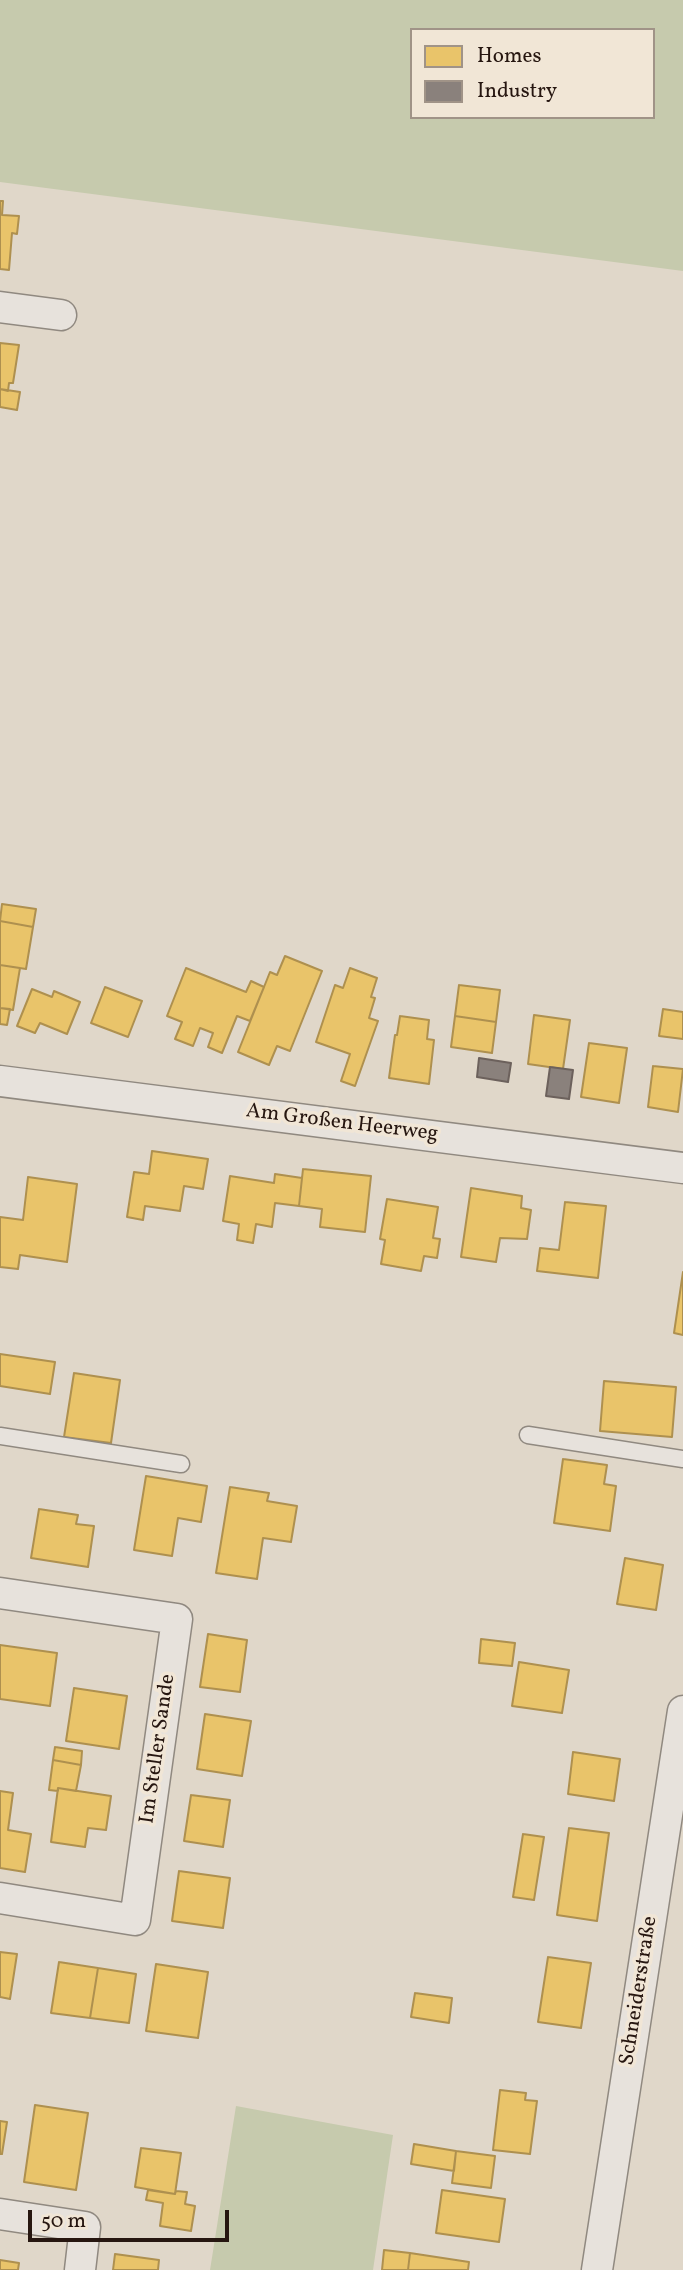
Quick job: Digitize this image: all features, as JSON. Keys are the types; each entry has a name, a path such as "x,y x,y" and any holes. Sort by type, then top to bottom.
{"street":[{"path":"0,307 61,315"},
{"name":"Am Großen Heerweg","path":"0,1081 683,1168"},
{"name":"Im Steller Sande","path":"0,1593 177,1619 135,1920 0,1898"},
{"name":"Schneiderstraße","path":"597,2270 683,1711"},
{"path":"0,2214 85,2227 80,2270"}],"lane":[{"path":"528,1435 683,1459"},
{"path":"0,1436 181,1464"}],"green space":[{"path":"0,0 683,0 683,271 0,182"},
{"path":"236,2106 393,2135 373,2270 210,2270"}],"building: Homes":[{"path":"0,201 3,201 2,215 19,216 17,234 12,233 9,270 0,269"},
{"path":"0,343 19,345 13,383 9,383 8,391 0,389"},
{"path":"0,389 20,392 17,410 0,407"},
{"path":"2,904 36,909 33,927 0,921"},
{"path":"0,921 33,927 26,969 0,965"},
{"path":"285,956 322,971 290,1051 277,1046 269,1065 238,1052 270,972 277,975"},
{"path":"0,965 20,968 13,1010 0,1008"},
{"path":"186,968 246,992 251,981 264,987 250,1021 237,1016 222,1053 208,1047 213,1033 200,1028 193,1046 175,1039 182,1022 167,1016"},
{"path":"350,968 377,978 371,997 375,998 369,1018 378,1021 355,1086 341,1081 350,1054 316,1042 335,985 343,988"},
{"path":"459,985 500,990 496,1022 455,1016"},
{"path":"105,987 142,1001 128,1037 91,1023"},
{"path":"32,989 52,997 54,991 80,1002 67,1034 40,1023 35,1033 17,1026"},
{"path":"0,1008 10,1009 7,1025 0,1024"},
{"path":"663,1009 683,1012 683,1039 659,1036"},
{"path":"534,1015 570,1020 563,1069 528,1064"},
{"path":"400,1016 429,1020 427,1039 434,1040 429,1084 389,1078"},
{"path":"455,1016 496,1022 492,1053 451,1047"},
{"path":"589,1043 627,1048 619,1103 581,1097"},
{"path":"653,1066 683,1069 678,1112 648,1107"},
{"path":"152,1151 208,1159 203,1189 184,1186 180,1211 145,1206 143,1220 127,1217 134,1172 149,1174"},
{"path":"303,1169 371,1176 365,1232 320,1227 322,1209 299,1206"},
{"path":"275,1174 302,1178 299,1206 275,1203 272,1227 256,1224 253,1243 237,1240 239,1224 223,1221 230,1176 274,1183"},
{"path":"28,1177 77,1184 67,1262 20,1255 18,1269 0,1267 0,1217 23,1220"},
{"path":"471,1188 522,1196 521,1208 531,1210 527,1239 500,1238 496,1262 461,1257"},
{"path":"387,1199 438,1207 433,1238 440,1239 437,1258 424,1256 421,1271 381,1264 385,1240 380,1239"},
{"path":"565,1202 606,1206 598,1278 537,1271 540,1248 559,1250"},
{"path":"683,1272 683,1335 674,1333"},
{"path":"0,1354 55,1362 50,1394 0,1386"},
{"path":"74,1373 120,1380 111,1443 64,1437"},
{"path":"604,1381 676,1387 672,1437 600,1431"},
{"path":"563,1459 607,1465 604,1484 616,1486 610,1531 554,1523"},
{"path":"146,1476 207,1486 201,1522 178,1518 172,1556 134,1550"},
{"path":"230,1487 269,1493 267,1501 297,1506 291,1542 263,1538 257,1579 216,1573"},
{"path":"39,1509 78,1515 76,1524 94,1526 88,1567 31,1558"},
{"path":"625,1558 663,1565 656,1610 617,1604"},
{"path":"208,1634 247,1640 240,1692 200,1687"},
{"path":"481,1639 515,1643 512,1666 479,1663"},
{"path":"0,1645 57,1653 50,1706 0,1699"},
{"path":"519,1662 569,1670 562,1713 512,1706"},
{"path":"74,1688 127,1696 119,1749 66,1741"},
{"path":"205,1714 251,1721 242,1776 197,1769"},
{"path":"55,1747 82,1751 81,1765 53,1760"},
{"path":"573,1752 620,1759 614,1801 568,1794"},
{"path":"53,1760 81,1765 76,1791 58,1788 58,1791 49,1790"},
{"path":"58,1788 111,1796 106,1830 88,1828 85,1847 51,1842"},
{"path":"0,1791 13,1793 8,1830 31,1834 25,1872 0,1868"},
{"path":"191,1795 230,1800 223,1847 184,1841"},
{"path":"569,1828 609,1833 597,1921 557,1915"},
{"path":"523,1834 544,1837 534,1900 513,1897"},
{"path":"179,1871 230,1878 223,1928 172,1921"},
{"path":"0,1952 17,1954 10,1999 0,1997"},
{"path":"548,1957 591,1963 581,2028 538,2022"},
{"path":"59,1962 98,1968 90,2018 51,2013"},
{"path":"156,1964 208,1972 198,2038 146,2031"},
{"path":"98,1968 136,1974 129,2023 90,2018"},
{"path":"415,1993 452,1998 449,2023 411,2017"},
{"path":"500,2090 526,2093 525,2100 537,2101 530,2154 493,2150"},
{"path":"35,2105 88,2113 76,2190 24,2182"},
{"path":"0,2121 7,2122 2,2154 0,2154"},
{"path":"414,2144 456,2151 454,2171 411,2164"},
{"path":"141,2148 181,2153 175,2194 135,2187"},
{"path":"456,2151 495,2156 491,2188 452,2183"},
{"path":"148,2190 175,2194 176,2191 187,2192 185,2204 195,2206 191,2231 160,2226 163,2203 146,2200"},
{"path":"442,2190 505,2199 499,2242 436,2233"},
{"path":"384,2250 410,2253 408,2270 382,2270"},
{"path":"410,2253 469,2262 468,2270 408,2270"},
{"path":"115,2254 159,2260 158,2270 113,2270"},
{"path":"0,2260 19,2263 18,2270 0,2270"}],"building: Industry":[{"path":"479,1058 511,1063 508,1082 477,1077"},
{"path":"550,1067 573,1070 569,1099 546,1096"}]}
